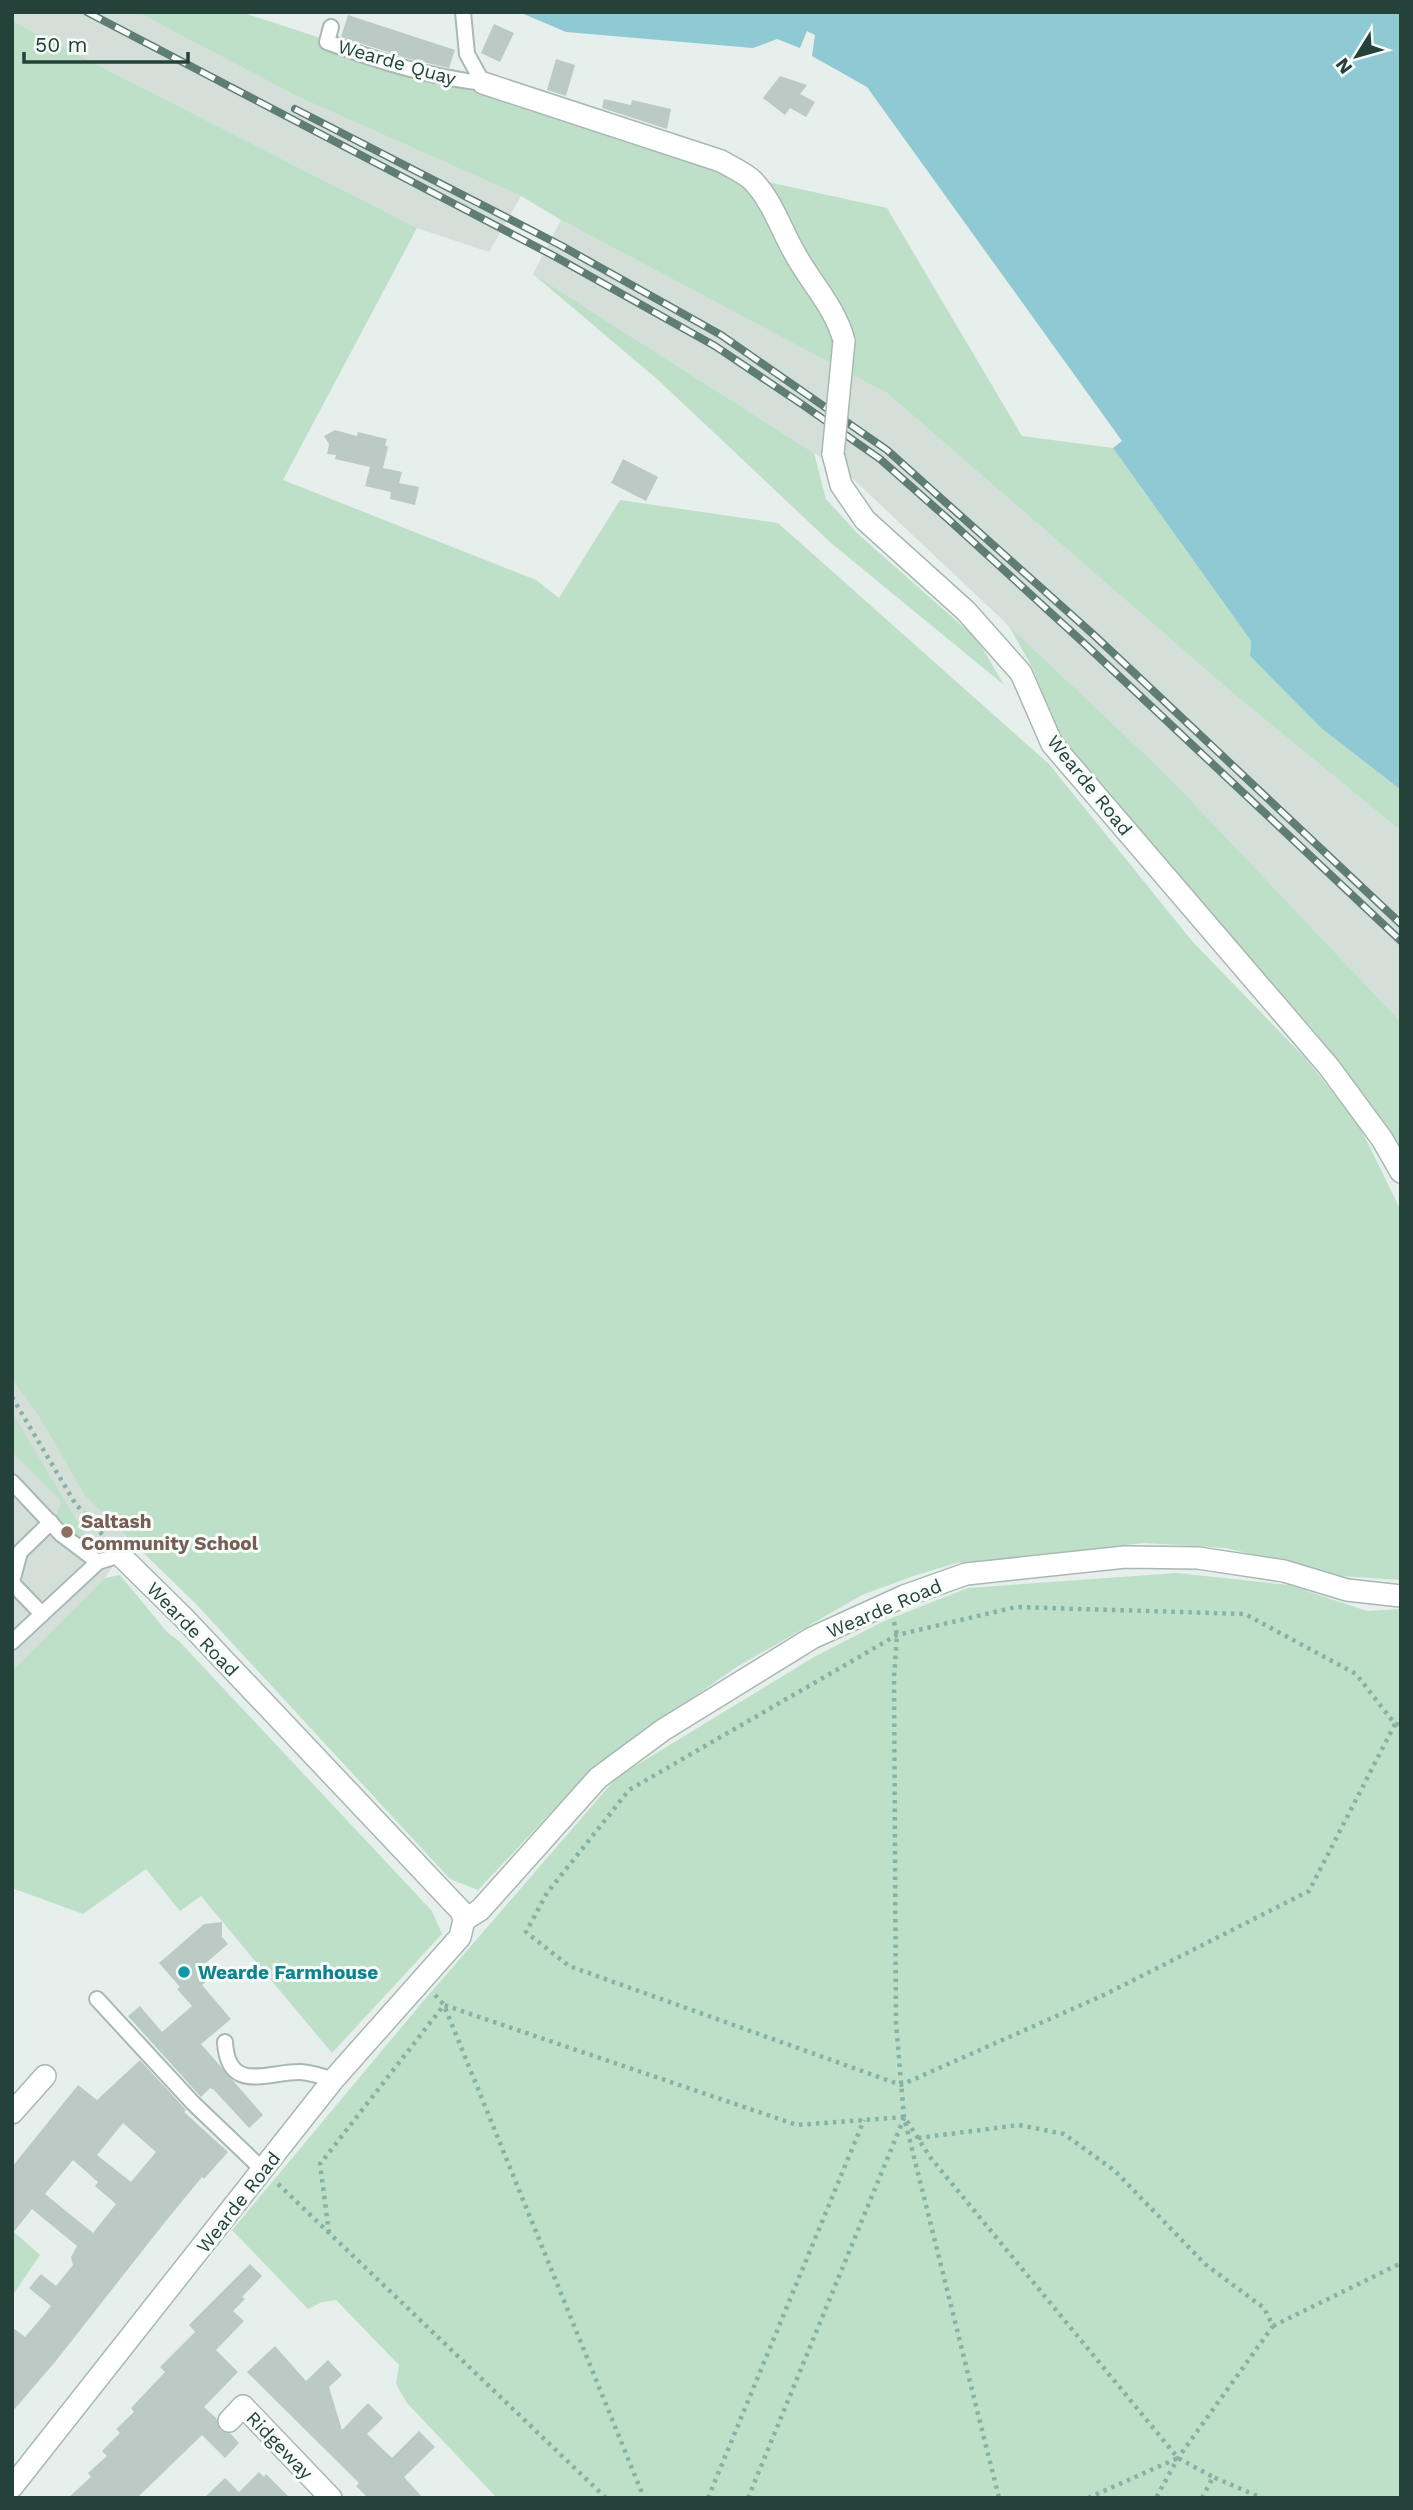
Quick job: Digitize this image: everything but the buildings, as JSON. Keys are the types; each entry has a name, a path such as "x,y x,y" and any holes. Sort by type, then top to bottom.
{"street":[{"name":"Wearde Road","path":"482,83 721,161 752,181 775,213 794,252 836,319 844,341 833,454 841,485 865,520 966,611 1021,673 1052,744 1329,1067 1382,1139 1401,1172"},
{"name":"Wearde Road","path":"12,2487 333,2080 460,1937 464,1920 461,1911 193,1628 120,1555"},
{"name":"Wearde Road","path":"464,1920 480,1910 598,1778 663,1730 812,1638 888,1603 965,1574 1125,1557 1198,1558 1284,1571 1347,1590 1401,1596"},
{"path":"12,2113 45,2076"},
{"name":"Ridgeway","path":"229,2421 243,2406 331,2498"}],"lane":[{"path":"463,12 467,54 482,83"},
{"name":"Wearde Quay","path":"331,27 327,42 368,58 449,80 482,83"},
{"path":"12,1482 61,1534 98,1562"},
{"path":"42,1614 12,1583 16,1548 51,1522"},
{"path":"12,1642 98,1562 120,1555"},
{"path":"97,1999 193,2102 263,2170"},
{"path":"225,2042 226,2056 234,2069 251,2078 299,2072 333,2080"}],"path":[{"path":"12,1397 75,1503 120,1555"},
{"path":"888,1603 897,1635 894,1677 896,2023 904,2117 999,2498"},
{"path":"1016,1607 1245,1614 1356,1674 1398,1725 1309,1891 1106,1994 901,2085 569,1966 526,1932 547,1893 629,1790 897,1635 1016,1607"},
{"path":"421,1981 444,2005 644,2498"},
{"path":"444,2005 797,2125 904,2117"},
{"path":"329,2233 320,2164 444,2005"},
{"path":"904,2117 930,2157 1178,2458 1213,2477 1262,2498"},
{"path":"748,2498 904,2117"},
{"path":"708,2498 864,2120"},
{"path":"918,2138 1019,2125 1064,2134 1115,2171 1205,2264 1265,2308 1273,2326"},
{"path":"263,2170 606,2498"},
{"path":"1156,2498 1178,2458 1273,2326 1401,2263"},
{"path":"1088,2498 1178,2458"},
{"path":"1202,2498 1213,2477"}],"shaded area":[{"path":"12,12 137,12 296,96 521,196 489,252 417,228 12,21"},
{"path":"561,220 887,393 1235,695 1401,831 1401,1022 1167,775 850,476 533,274"},
{"name":"Saltash Community School","path":"12,1379 41,1420 85,1496 134,1544 120,1555 105,1578 12,1671"}],"green space":[{"path":"137,12 241,12 749,178 887,208 1022,436 1113,448 1251,641 1250,656 1321,728 1401,790 1401,831 1235,695 887,393 561,220 521,196 296,96"},
{"path":"12,21 417,228 283,480 536,580 559,598 620,500 778,523 1049,764 1192,941 1305,1058 1359,1125 1401,1211 1401,1580 1340,1576 1226,1548 1144,1543 957,1563 916,1575 862,1595 735,1668 607,1758 560,1803 478,1890 450,1879 196,1604 85,1496 41,1420 12,1379"},
{"path":"533,274 814,453 826,499 858,534 977,639 1004,685 831,543 657,379"},
{"path":"1009,626 1167,775 1401,1022 1401,1152 1321,1039 1065,747 1032,667"},
{"path":"12,1412 87,1538 81,1545 56,1518 61,1501 12,1452"},
{"path":"1177,1573 1289,1585 1367,1611 1401,1609 1401,2498 497,2498 407,2403 396,2384 399,2365 336,2300 322,2302 308,2309 232,2230 420,2005 617,1777 814,1657 884,1621 968,1588"},
{"path":"120,1575 167,1632 179,1641 432,1911 442,1934 332,2053 201,1896 180,1911 146,1869 83,1914 12,1888 12,1671 105,1578"},
{"path":"12,2230 40,2255 12,2296"}],"water":[{"path":"519,12 1401,12 1401,790 1321,728 1250,656 1251,641 1113,448 1122,441 867,87 812,56 815,35 807,31 800,48 777,39 753,48 566,32"}],"railway":[{"path":"87,12 554,256 715,346 880,459 1087,646 1401,941"},
{"path":"295,109 560,245 721,335 887,450 1095,636 1401,924"}],"place":[{"name":"Saltash Community School","path":"67,1532"},
{"name":"Wearde Farmhouse","path":"184,1972"}]}
